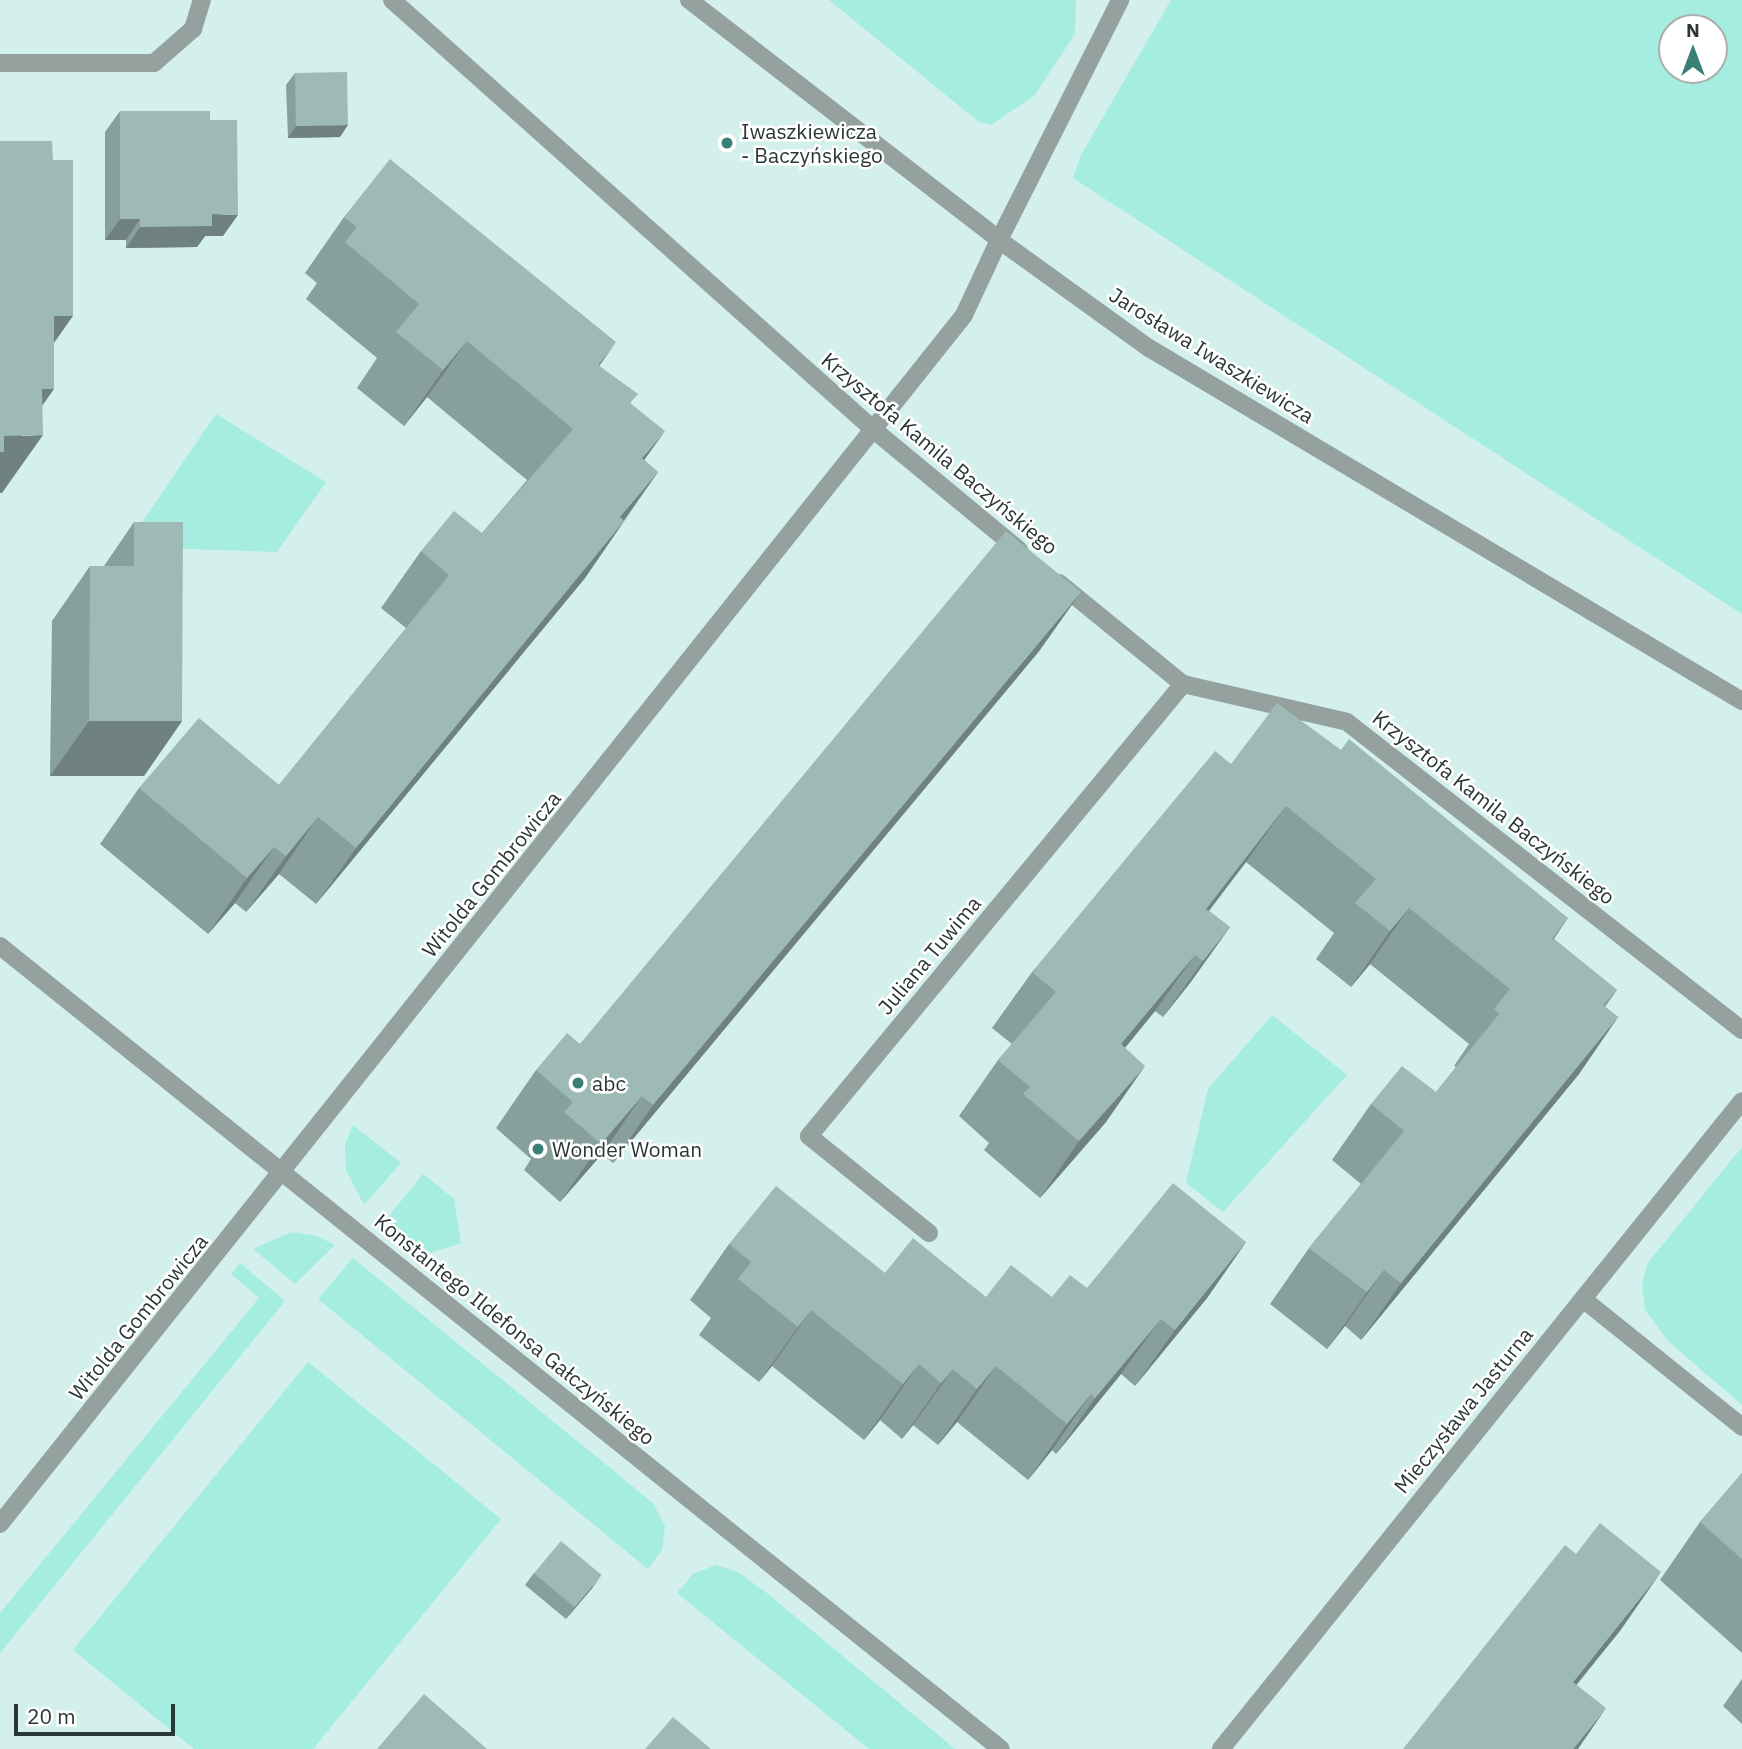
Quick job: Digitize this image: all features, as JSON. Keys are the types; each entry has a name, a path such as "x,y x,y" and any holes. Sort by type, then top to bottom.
{"street":[{"path":"0,63 154,63 193,29 202,0"},
{"name":"Krzysztofa Kamila Baczyńskiego","path":"392,0 874,430 1182,684 1347,722 1742,1030"},
{"name":"Jarosława Iwaszkiewicza","path":"689,0 999,240 1149,348 1742,701"},
{"name":"Witolda Gombrowicza","path":"0,1524 964,315 999,240 1121,1"},
{"name":"Juliana Tuwima","path":"929,1233 809,1136 1182,684"},
{"name":"Konstantego Ildefonsa Gałczyńskiego","path":"0,946 1001,1749"},
{"name":"Mieczysława Jasturna","path":"1221,1749 1742,1101"},
{"path":"1583,1298 1742,1427"}],"green space":[{"path":"829,0 1076,0 1075,34 1034,96 991,125 979,122"},
{"path":"1171,0 1742,0 1742,614 1073,178 1081,155"},
{"path":"216,414 326,482 277,552 125,547"},
{"path":"1272,1015 1347,1075 1223,1212 1186,1183 1208,1089"},
{"path":"353,1125 401,1163 364,1205 346,1170 345,1145"},
{"path":"1742,1147 1742,1405 1669,1342 1645,1310 1642,1286 1647,1264"},
{"path":"423,1174 454,1199 461,1243 431,1253 384,1222"},
{"path":"292,1232 317,1236 335,1245 295,1284 253,1249"},
{"path":"353,1258 653,1503 665,1526 662,1550 648,1569 318,1299"},
{"path":"240,1263 285,1301 0,1653 0,1613 259,1298 231,1274"},
{"path":"308,1362 501,1519 313,1749 194,1749 73,1650"},
{"path":"716,1565 738,1572 768,1594 955,1749 869,1749 677,1593 693,1574"}],"building":[{"path":"347,72 348,125 296,126 295,73"},
{"path":"120,111 210,111 210,120 237,120 238,215 212,214 212,226 140,227 140,219 120,219"},
{"path":"0,141 52,141 53,160 73,160 73,316 54,316 54,389 42,389 43,435 4,436 4,452 0,452"},
{"path":"390,159 616,342 598,365 638,394 630,403 665,431 642,458 658,472 620,517 624,521 356,848 318,817 286,856 274,847 247,878 139,788 199,718 279,785 449,575 421,551 454,511 482,533 573,429 467,341 443,370 396,332 419,304 345,242 357,227 344,217"},
{"path":"134,522 183,522 182,721 89,721 90,566 134,566"},
{"path":"1006,531 1081,592 653,1105 642,1096 601,1144 564,1112 573,1102 536,1070 567,1033 580,1044"},
{"path":"1277,703 1341,750 1349,739 1568,918 1552,938 1617,990 1603,1005 1618,1017 1401,1283 1384,1270 1367,1292 1309,1248 1404,1131 1371,1104 1402,1066 1436,1092 1499,1014 1494,1009 1510,989 1409,908 1390,931 1355,903 1376,879 1286,806 1206,909 1230,927 1203,961 1195,955 1121,1044 1145,1066 1079,1141 1023,1094 1030,1087 998,1060 1056,992 1032,972 1215,751 1231,764"},
{"path":"1173,1183 1246,1242 1175,1330 1161,1319 1095,1398 1091,1394 1067,1424 996,1366 977,1389 953,1369 941,1383 919,1364 903,1384 811,1310 798,1327 738,1279 751,1262 729,1244 776,1186 885,1273 913,1238 986,1297 1011,1265 1052,1297 1070,1275 1087,1288"},
{"path":"1742,1473 1742,1559 1700,1522"},
{"path":"1600,1523 1661,1572 1573,1682 1606,1708 1573,1749 1403,1749 1565,1545 1576,1554"},
{"path":"561,1541 602,1575 575,1607 534,1573"},
{"path":"424,1694 487,1749 377,1749"},
{"path":"673,1717 711,1749 645,1749"}],"place":[{"name":"Iwaszkiewicza - Baczyńskiego","path":"727,143"},
{"name":"abc","path":"578,1083"},
{"name":"Wonder Woman","path":"538,1149"}]}
